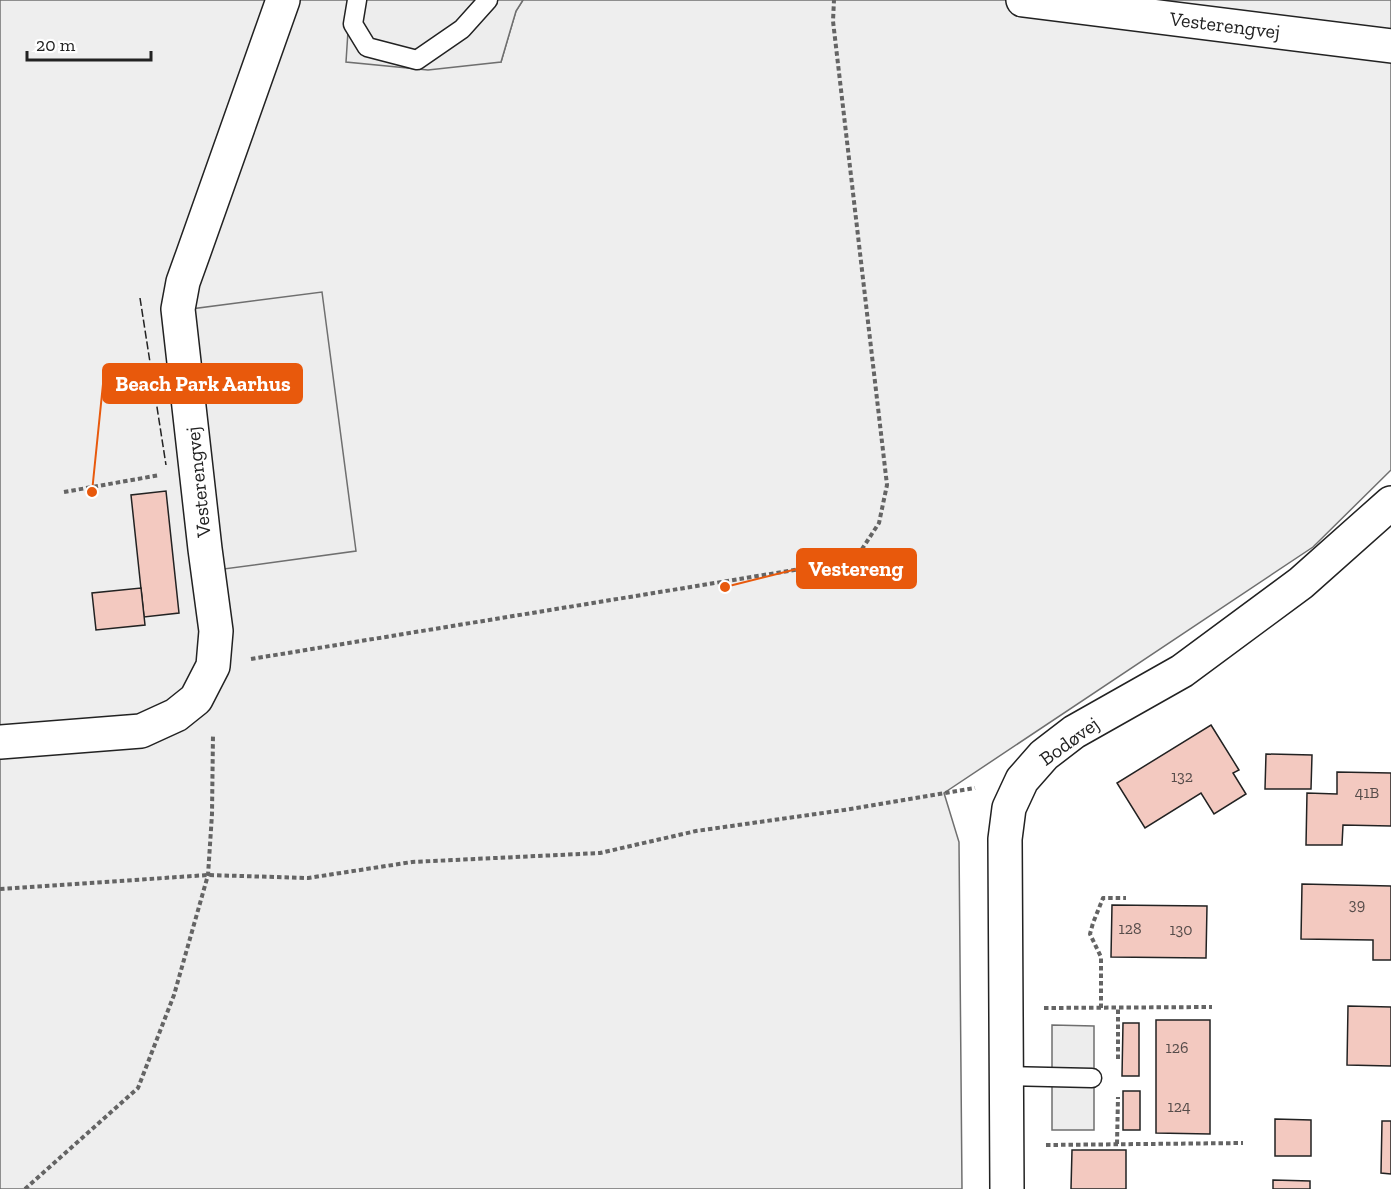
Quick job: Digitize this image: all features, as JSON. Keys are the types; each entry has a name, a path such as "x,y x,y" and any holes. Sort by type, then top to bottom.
{"street":[{"name":"Vesterengvej","path":"0,742 141,731 176,715 196,699 213,666 216,631 178,309 183,282 283,0"},
{"name":"Vesterengvej","path":"1023,0 1391,46"},
{"name":"Bodøvej","path":"1007,1189 1005,839 1009,808 1022,780 1044,755 1074,732 1182,671 1301,583 1391,503"}],"lane":[{"path":"357,0 353,24 368,47 417,60 462,29 488,0"},
{"path":"1005,1077 1092,1078"}],"path":[{"path":"213,666 843,562 862,549 879,523 887,485 833,21 834,0"},
{"path":"64,492 196,469"},
{"path":"25,1189 138,1088 174,995 208,875 212,814 213,723"},
{"path":"0,889 208,875 308,878 412,862 600,853 696,831 844,810 1022,780"},
{"path":"1101,1008 1101,957 1090,934 1103,898 1126,898"},
{"path":"1005,1008 1212,1007"},
{"path":"1006,1145 1243,1143"}],"shaded area":[{"path":"0,0 350,0 501,62 516,11 523,0 1391,0 1391,470 1313,547 944,793 959,842 962,1189 0,1189"},
{"path":"350,0 523,0 516,11 501,62 428,70 346,62"},
{"path":"322,292 356,551 224,569 191,309"},
{"path":"1052,1025 1094,1026 1094,1130 1052,1130"}],"building":[{"path":"166,491 179,613 144,617 131,495"},
{"path":"141,588 145,625 96,630 92,593"},
{"path":"1211,725 1239,770 1233,773 1246,794 1214,814 1201,793 1145,828 1117,783"},
{"path":"1266,754 1312,755 1311,789 1265,789"},
{"path":"1337,772 1391,773 1391,826 1343,825 1342,845 1306,845 1307,793 1337,794"},
{"path":"1302,884 1391,886 1391,960 1373,960 1373,940 1301,939"},
{"path":"1112,905 1207,906 1206,958 1111,957"},
{"path":"1348,1006 1391,1007 1391,1066 1347,1065"},
{"path":"1156,1020 1210,1020 1210,1134 1156,1133"},
{"path":"1123,1023 1139,1023 1139,1076 1122,1076"},
{"path":"1123,1091 1140,1091 1140,1130 1123,1130"},
{"path":"1275,1119 1311,1120 1311,1156 1275,1156"},
{"path":"1382,1121 1391,1121 1391,1174 1381,1173"},
{"path":"1072,1150 1126,1150 1126,1189 1071,1189"},
{"path":"1273,1180 1310,1181 1310,1189 1273,1189"}],"fence":[{"path":"140,298 166,465"}],"place":[{"name":"Beach Park Aarhus","path":"92,492"},
{"name":"Vestereng","path":"725,587"}]}
